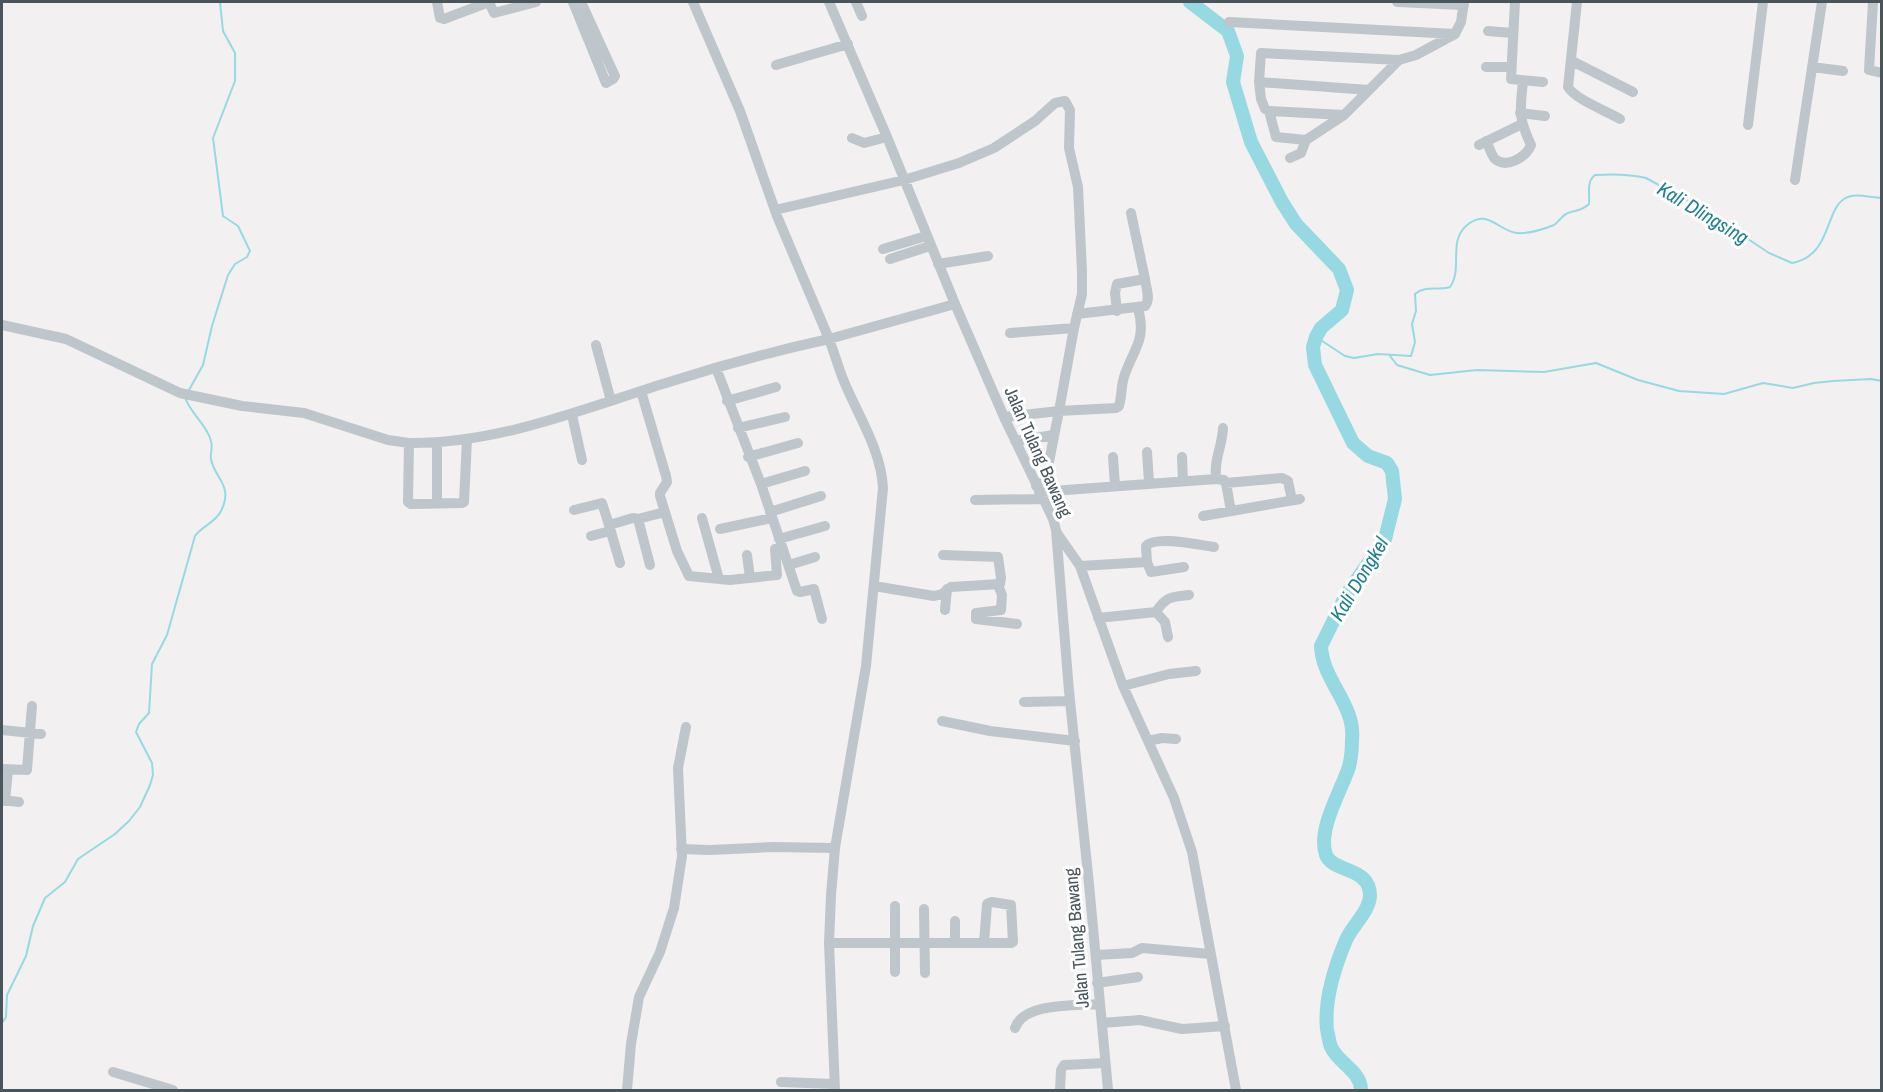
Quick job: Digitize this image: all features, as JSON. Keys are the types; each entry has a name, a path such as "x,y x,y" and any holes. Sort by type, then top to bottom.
{"street":[{"path":"437,2 440,18 444,20 489,2 494,13 521,4 536,2"},
{"path":"573,2 606,83 615,76 581,2"},
{"path":"693,2 740,111 775,210 843,378 866,428 882,473 882,505 862,694 835,848 829,943 834,1087 781,1082"},
{"name":"Jalan Tulang Bawang","path":"829,2 887,137 954,304 1056,530 1070,701 1108,1090"},
{"path":"856,2 862,16"},
{"path":"1344,115 1265,109 1259,82 1261,53 1399,60 1416,55 1455,34 1461,22 1464,3 1397,2"},
{"path":"1515,2 1511,79 1543,82"},
{"path":"1577,2 1568,87 1620,119"},
{"path":"1748,125 1763,2"},
{"path":"1795,180 1822,2"},
{"path":"1873,2 1869,70 1881,73"},
{"path":"1229,22 1455,34"},
{"path":"1488,31 1513,33"},
{"path":"776,65 848,44"},
{"path":"1290,158 1301,153 1306,140 1344,115 1399,60"},
{"path":"1572,61 1633,92"},
{"path":"1486,67 1511,67"},
{"path":"1812,67 1843,71"},
{"path":"1522,81 1521,118 1531,145 1530,149 1513,162 1496,160 1483,143 1521,118 1545,116"},
{"path":"1259,82 1369,90"},
{"path":"775,210 904,180 959,163 994,147 1035,121 1055,103 1065,101 1070,110 1070,148 1078,187 1082,294 1044,482 1039,492"},
{"path":"1269,111 1276,137 1306,140"},
{"path":"852,138 864,143 887,137"},
{"path":"1077,314 1138,308 1147,303 1145,279 1131,213"},
{"path":"883,249 928,241"},
{"path":"890,259 928,241"},
{"path":"939,264 988,256"},
{"path":"1116,310 1117,284 1145,279"},
{"path":"2,325 66,339 186,394 242,406 304,413 388,440 437,443 467,439 572,415 611,400 716,368 954,304"},
{"path":"1004,417 1119,406 1123,380 1137,350 1141,331 1138,308"},
{"path":"1010,333 1074,328"},
{"path":"596,345 611,400"},
{"path":"640,391 666,476 667,482 660,493 677,551 688,576 719,579 777,575 777,544 771,515 716,368"},
{"path":"727,401 776,387"},
{"path":"572,415 582,460"},
{"path":"738,428 785,417"},
{"path":"1223,428 1222,442 1215,464 1231,511"},
{"path":"1015,441 1054,435"},
{"path":"409,443 407,499 411,504 437,504 464,502 467,439"},
{"path":"748,457 798,442"},
{"path":"437,443 437,504"},
{"path":"1147,452 1149,482"},
{"path":"1113,457 1115,485"},
{"path":"1182,457 1183,480"},
{"path":"760,484 805,471"},
{"path":"975,500 1149,482 1282,478 1288,481 1296,499 1203,516"},
{"path":"720,529 771,515 821,496"},
{"path":"574,510 602,503 620,563"},
{"path":"591,536 633,518 638,519 665,512"},
{"path":"702,518 719,579"},
{"path":"638,519 650,565"},
{"path":"777,544 825,526"},
{"path":"1056,530 1080,566 1123,686 1174,798 1192,852 1236,1090"},
{"path":"1184,567 1150,571 1146,546 1151,542 1180,541 1214,547"},
{"path":"777,544 789,565 797,591 814,589 822,619"},
{"path":"747,555 750,578"},
{"path":"943,555 996,556 1000,561 1001,578 998,585 1002,595 1002,616 1017,624"},
{"path":"789,565 815,557"},
{"path":"1080,566 1147,562"},
{"path":"874,586 934,596 942,594 951,587 998,585"},
{"path":"945,610 947,589"},
{"path":"1156,612 1163,601 1169,597 1189,595"},
{"path":"1098,618 1156,612"},
{"path":"1156,612 1165,622 1168,637"},
{"path":"1123,686 1169,674 1196,671"},
{"path":"1024,702 1070,701"},
{"path":"19,802 3,801 5,769 27,770 36,733 32,706"},
{"path":"942,721 990,731 1075,741"},
{"path":"627,1090 631,1044 639,997 660,952 674,908 681,849 678,768 686,727"},
{"path":"2,730 36,733"},
{"path":"1148,741 1162,738 1176,739"},
{"path":"681,849 835,848"},
{"path":"829,943 924,944 955,944 984,944 1011,944 1012,947 1012,906 1007,903 987,904 984,944"},
{"path":"894,972 895,906"},
{"path":"924,909 925,973"},
{"path":"955,944 956,921"},
{"path":"1096,956 1132,953 1142,948 1210,954"},
{"path":"1097,983 1138,977"},
{"path":"1015,1028 1017,1022 1026,1014 1038,1009 1099,1004"},
{"path":"1102,1023 1140,1020 1182,1029 1225,1026"},
{"path":"1060,1090 1061,1070 1064,1065 1105,1063"},
{"path":"113,1072 173,1090"}],"waterway":[{"path":"189,390 203,365 228,275 235,264 247,257 250,251 238,226 223,216 213,138 235,81 235,53 223,31 220,2"},
{"name":"Kali Dongkel","path":"1190,2 1228,31 1237,56 1233,82 1251,142 1296,224 1339,269 1347,290 1342,310 1321,328 1316,337 1313,347 1315,365 1353,443 1368,456 1387,463 1392,471 1395,499 1385,539 1346,595 1321,646 1327,670 1349,715 1352,727 1349,767 1327,822 1324,845 1330,861 1364,879 1370,896 1367,908 1346,940 1334,972 1327,1007 1327,1029 1334,1053 1353,1072 1360,1083 1361,1090"},
{"name":"Kali Dlingsing","path":"1316,337 1345,356 1354,358 1378,354 1411,356 1415,342 1412,324 1416,311 1415,294 1427,289 1450,287 1454,280 1458,240 1466,226 1473,221 1486,219 1510,231 1521,233 1554,225 1566,214 1589,204 1589,184 1595,175 1646,178 1706,211 1769,253 1792,263 1805,259 1814,252 1826,233 1833,213 1844,199 1858,196 1882,198"},
{"path":"1390,356 1397,365 1430,375 1477,370 1544,372 1596,363 1638,380 1679,391 1724,394 1763,383 1793,388 1833,381 1871,379 1882,381"},
{"path":"2,1023 6,1017 7,995 26,956 33,926 45,898 65,882 78,859 115,834 129,821 140,807 153,775 152,763 136,732 139,724 149,713 152,664 167,635 195,536 221,511 225,495 222,482 211,459 212,443 209,435 185,397"}]}
